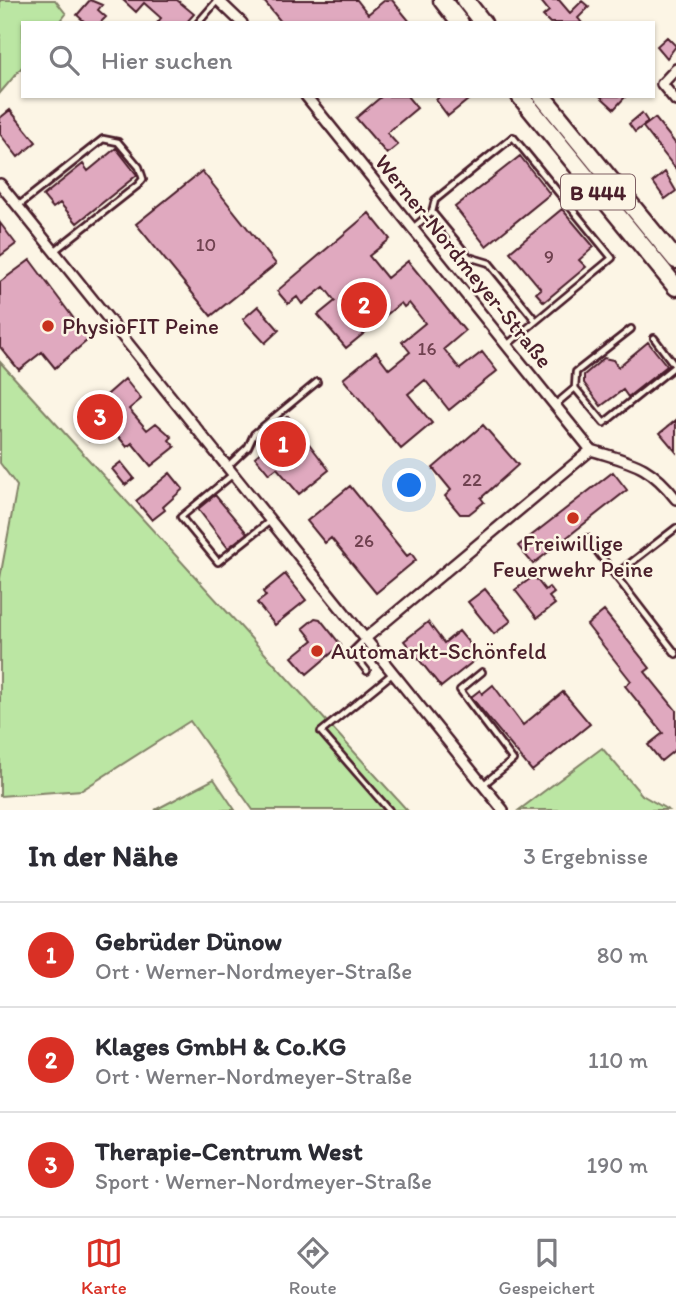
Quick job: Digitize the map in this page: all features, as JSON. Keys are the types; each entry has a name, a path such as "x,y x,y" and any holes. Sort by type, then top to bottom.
{"highway":[{"path":"442,0 458,21"},
{"path":"465,0 481,21"},
{"name":"B 444","path":"522,98 676,287"},
{"name":"B 444","path":"544,98 676,260"}],"street":[{"path":"217,0 240,21"},
{"path":"676,69 662,84 676,101"},
{"name":"Werner-Nordmeyer-Straße","path":"308,98 591,450"},
{"path":"0,184 367,637 503,810"},
{"path":"367,637 591,450 640,466 658,477 676,499"}],"lane":[{"path":"200,21 217,0"},
{"path":"413,229 432,212 435,200 513,137 612,258 506,345"},
{"path":"18,207 103,139 118,142 139,167 142,179 138,185 53,252"},
{"path":"432,212 469,257 489,263 536,321"},
{"path":"631,329 576,372 575,388 604,423 675,366 654,338"},
{"path":"271,520 218,562 181,517 230,470 254,434 317,382"},
{"path":"555,404 575,388"},
{"path":"615,575 676,528"},
{"path":"587,538 676,654"},
{"path":"367,637 352,652 367,671"},
{"path":"389,810 321,732 394,672"},
{"path":"482,672 460,690 513,760 483,785"}],"green space":[{"path":"0,0 55,0 66,14 61,21 21,21 21,68 0,93"},
{"path":"0,362 407,810 253,810 190,721 82,790 0,796 0,578 17,486 0,463"},
{"path":"602,748 642,795 668,810 519,810"},
{"path":"214,779 235,810 155,810"}],"building":[{"path":"90,0 102,5 98,10 106,17 102,21 84,21 77,15"},
{"path":"123,0 177,0 194,14 188,21 159,21 161,18 144,3 136,12"},
{"path":"263,0 357,0 368,14 385,0 392,0 409,21 280,21"},
{"path":"540,0 559,0 570,13 582,1 589,7 578,18 580,21 548,21 543,16 549,11"},
{"path":"667,37 676,46 667,58 657,46"},
{"path":"380,98 409,98 417,108 387,133 398,145 387,154 356,118"},
{"path":"438,98 470,98 448,116 436,100"},
{"path":"602,98 624,98 614,109"},
{"path":"10,110 36,142 18,157 0,134 0,118"},
{"path":"642,113 648,122 635,132 629,124"},
{"path":"655,118 676,144 676,169 643,127"},
{"path":"116,148 137,175 77,223 60,203 53,208 43,196 83,164 88,171"},
{"path":"520,156 550,194 486,246 455,207"},
{"path":"202,171 276,264 211,316 136,224"},
{"path":"665,172 676,191 665,199 653,182"},
{"path":"562,209 594,247 579,260 586,267 544,302 536,293 541,289 510,252"},
{"path":"369,213 390,239 369,256 387,278 408,261 465,331 444,349 460,369 482,352 497,371 449,410 425,380 408,394 432,423 401,449 343,379 376,352 389,369 410,352 402,342 425,323 409,303 404,307 401,303 346,348 318,315 335,301 324,287 302,304 297,297 288,304 277,291"},
{"path":"0,223 16,244 0,256"},
{"path":"30,260 89,339 55,368 42,352 19,370 0,347 0,282"},
{"path":"258,306 279,330 265,343 243,319"},
{"path":"648,342 667,366 628,397 623,390 601,406 584,383 584,375 604,358 613,360 618,367"},
{"path":"125,379 141,399 129,409 147,430 156,423 172,437 169,440 175,447 151,466 132,443 127,447 109,425 89,441 75,423"},
{"path":"288,416 329,470 299,494 277,468 269,474 255,457 268,446 262,437"},
{"path":"676,420 676,452 660,433"},
{"path":"483,425 518,465 481,498 484,502 469,514 460,514 445,496 451,490 433,468"},
{"path":"121,462 134,478 125,485 112,469"},
{"name":"Freiwillige Feuerwehr Peine","path":"613,472 627,490 533,564 518,546"},
{"path":"170,473 183,489 163,507 165,510 152,520 136,501"},
{"path":"350,486 407,556 411,553 416,560 376,593 331,538 325,543 307,521"},
{"path":"215,495 247,533 228,548 198,509"},
{"path":"285,574 306,600 275,625 257,603 266,596 263,592"},
{"path":"534,576 545,590 549,587 554,593 549,597 555,604 537,618 515,590"},
{"path":"485,589 511,621 494,634 468,602"},
{"path":"604,611 650,668 645,672 676,710 676,749 661,761 648,745 663,733 625,686 631,681 587,625"},
{"name":"Automarkt-Schönfeld","path":"315,618 320,619 341,645 307,674 292,657 313,640 303,628"},
{"path":"428,622 444,643 459,631 480,656 441,687 404,641"},
{"path":"493,685 523,725 563,692 590,724 532,771 471,697 480,690 482,694"}],"place":[{"name":"Klages GmbH & Co.KG","path":"364,305"},
{"name":"PhysioFIT Peine","path":"48,326"},
{"name":"Therapie-Centrum West","path":"100,417"},
{"name":"Gebrüder Dünow","path":"283,444"},
{"name":"Freiwillige Feuerwehr Peine","path":"573,518"},
{"name":"Automarkt-Schönfeld","path":"317,651"}]}
